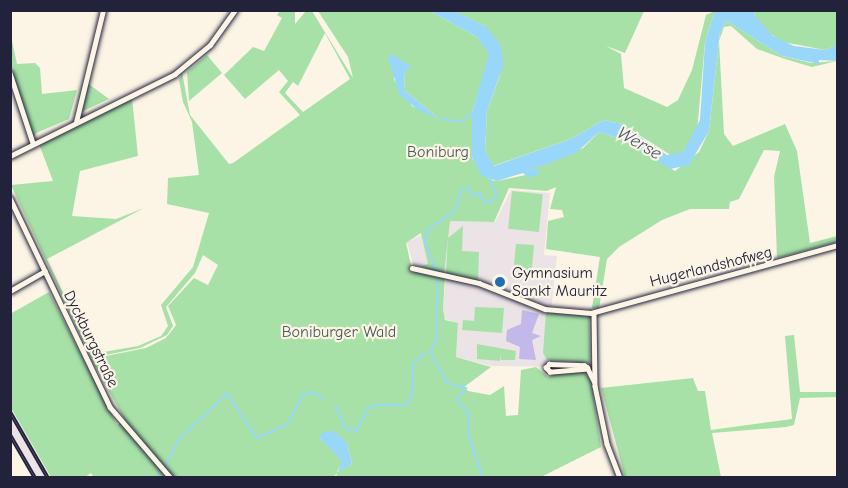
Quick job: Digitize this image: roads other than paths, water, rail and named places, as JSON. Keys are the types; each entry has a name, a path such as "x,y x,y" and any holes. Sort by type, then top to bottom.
{"street":[{"path":"76,122 103,10"},
{"path":"10,147 12,155 184,68 214,40 235,10"},
{"path":"10,73 33,143"},
{"name":"Dyckburgstraße","path":"10,198 112,410 171,477"},
{"name":"Hugerlandshofweg","path":"593,313 837,245"},
{"path":"412,268 479,283 545,309 593,313 595,381 608,444 620,477"},
{"path":"10,291 45,271"},
{"path":"551,363 588,369 550,372 546,368 551,363"},
{"path":"588,369 595,381"}],"water":[{"name":"Werse","path":"430,11 456,12 485,26 500,44 504,63 487,111 485,151 494,166 571,139 604,120 622,124 667,155 683,152 700,120 705,42 715,11 756,11 754,15 773,36 794,46 825,50 837,45 837,61 819,60 819,64 782,56 727,21 720,32 709,131 689,165 670,169 625,141 599,132 576,153 527,171 537,169 540,174 529,178 523,173 497,181 482,176 472,157 472,112 489,54 477,37"},
{"path":"392,54 411,67 405,71 404,90 439,119 418,110 399,94 388,56"},
{"path":"334,431 347,443 352,464 338,472 342,461 320,438 321,433"}],"waterway":[{"path":"440,118 461,122 472,113"},
{"path":"436,270 425,242 427,230 454,212 462,189 469,188 473,196 480,193 485,203 497,198 490,179"},
{"path":"438,276 437,338 431,352 447,383 466,388 457,400 469,413 469,435 483,478"},
{"path":"336,405 345,427 356,432 367,409 375,405 406,405 412,395 413,363 425,354"},
{"path":"180,438 227,394 257,438 288,424 303,395 312,392 324,399"},
{"path":"166,465 179,439"},
{"path":"159,473 159,478"}],"railway":[{"path":"10,412 48,478"},
{"path":"10,435 35,478"}],"place":[{"name":"Gymnasium Sankt Mauritz","path":"500,282"}],"park label":[{"name":"Boniburg","path":"438,152"},
{"name":"Boniburger Wald","path":"339,332"}]}
